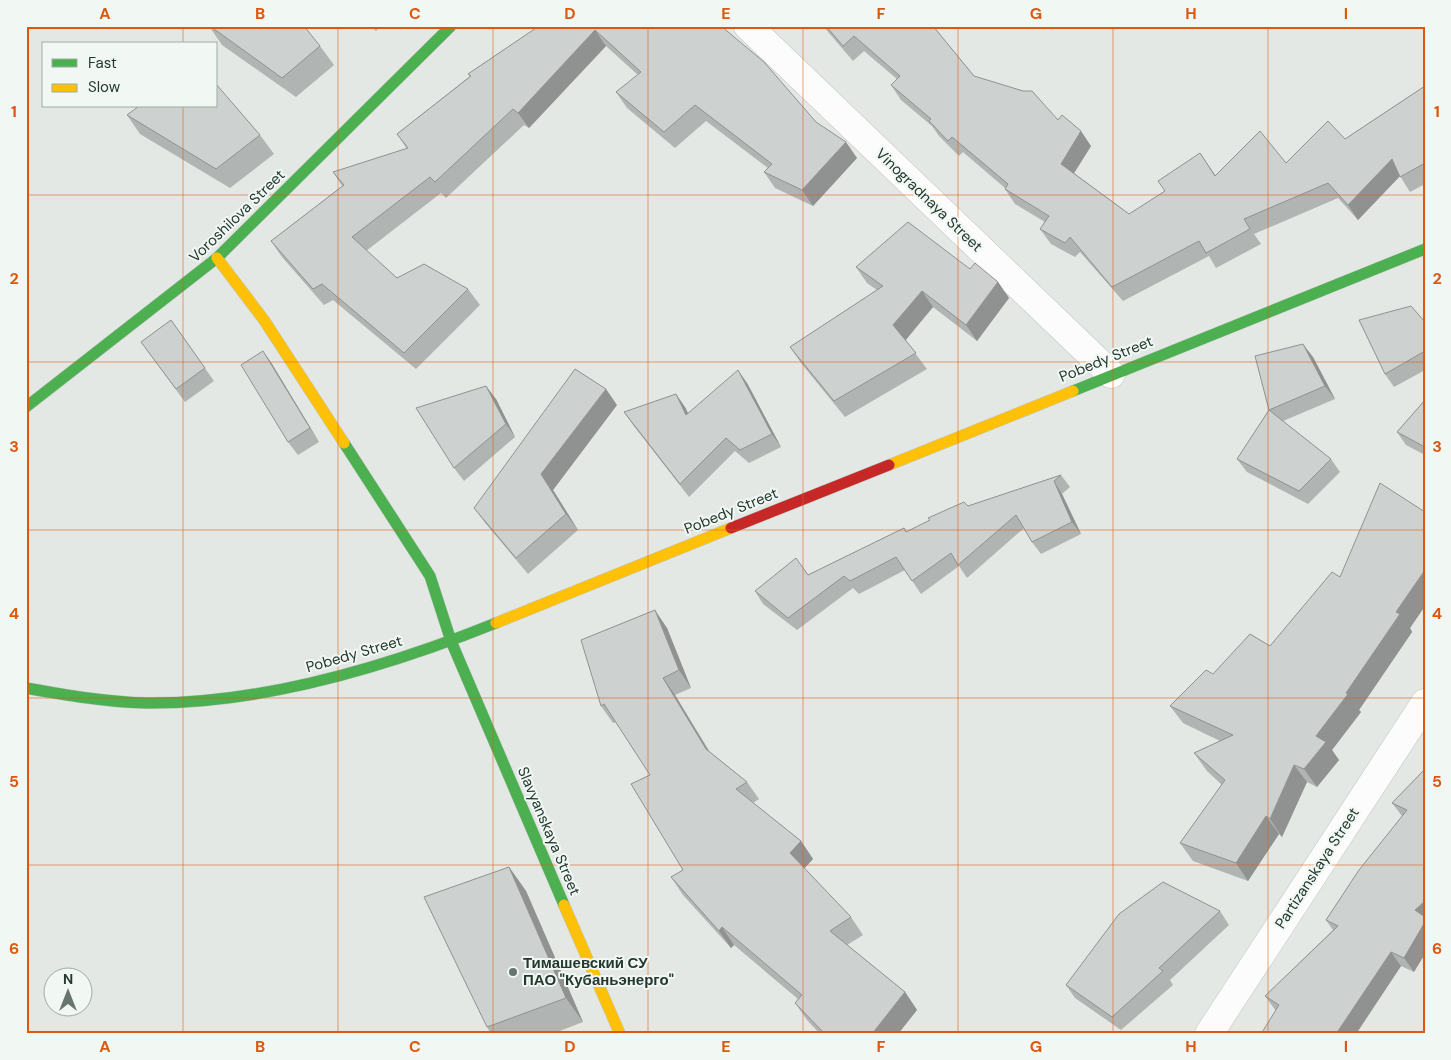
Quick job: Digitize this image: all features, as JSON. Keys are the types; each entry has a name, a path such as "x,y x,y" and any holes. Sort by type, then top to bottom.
{"main road":[{"name":"Voroshilova Street","path":"26,407 218,258 451,26"},
{"name":"Pobedy Street","path":"26,688 71,696 146,703 210,700 313,682 451,641 1425,249"},
{"name":"Slavyanskaya Street","path":"218,258 264,320 430,576 451,641 620,1034"}],"street":[{"name":"Vinogradnaya Street","path":"748,26 1111,374"},
{"name":"Partizanskaya Street","path":"1209,1034 1425,702"}],"building":[{"path":"210,26 304,26 320,46 282,78"},
{"path":"539,26 721,26 764,62 816,122 846,142 802,190 764,172 772,164 695,105 664,132 616,92 641,72 595,30 518,113 513,109 435,182 430,177 352,237 397,278 424,264 468,289 404,353 322,284 313,289 271,241 344,185 333,172 408,148 397,134 471,76 468,74"},
{"path":"826,26 933,26 974,76 1023,91 1032,91 1058,120 1062,115 1081,131 1061,164 1129,214 1165,191 1158,181 1200,153 1215,176 1260,131 1286,163 1328,121 1345,139 1425,86 1425,163 1400,177 1392,159 1348,205 1328,183 1244,219 1250,229 1206,253 1199,241 1112,287 1070,237 1065,243 1040,229 1049,216 1005,189 1008,184 952,137 948,141 929,121 931,119 891,85 900,76 854,36 843,46"},
{"path":"218,86 260,135 216,169 127,115 136,108 218,108"},
{"path":"908,222 970,269 975,263 998,282 966,325 922,291 893,325 916,353 834,401 790,347 883,286 856,267"},
{"path":"1411,306 1425,322 1425,351 1385,374 1359,320"},
{"path":"171,320 205,368 176,389 141,342"},
{"path":"1303,344 1325,386 1269,410 1255,356"},
{"path":"263,351 310,428 288,442 241,365"},
{"path":"575,369 606,389 541,474 566,514 516,558 474,508"},
{"path":"738,370 772,434 740,450 726,438 680,484 624,412 676,394 686,415"},
{"path":"486,386 506,424 454,468 416,408"},
{"path":"1425,400 1425,447 1397,432"},
{"path":"1269,410 1331,459 1299,491 1237,459"},
{"path":"1061,475 1054,481 1072,522 1032,542 1016,515 958,565 951,553 912,581 896,557 850,581 844,576 788,618 755,591 796,558 808,575 904,528 906,532 930,520 928,518 964,502 968,506"},
{"path":"1380,483 1425,512 1425,570 1396,612 1400,614 1346,693 1348,694 1316,736 1326,742 1304,769 1294,765 1270,819 1266,816 1236,863 1180,843 1225,780 1194,753 1233,735 1170,706 1206,670 1213,674 1250,634 1270,646 1332,572 1340,577"},
{"path":"655,610 679,670 663,678 706,749 747,782 736,789 801,841 790,853 851,917 830,931 905,992 872,1034 825,1034 795,1003 802,995 722,927 719,931 671,877 683,870 631,784 650,775 604,704 601,706 581,640"},
{"path":"1425,769 1425,901 1415,910 1425,917 1425,922 1404,958 1391,952 1336,1034 1261,1034 1279,1005 1265,996 1338,926 1326,920 1359,870 1407,810 1392,803"},
{"name":"Тимашевский СУ ПАО \"Кубаньэнерго\"","path":"509,867 566,998 487,1027 424,897"},
{"path":"1163,882 1220,911 1159,968 1163,971 1112,1017 1066,985 1119,914"}],"traffic: fast":[{"path":"26,407 217,258 451,26"},
{"path":"1073,391 1425,249"},
{"path":"344,443 430,576 451,641 564,905"},
{"path":"26,688 86,698 147,703 191,702 236,697 281,689 369,667 413,654 496,623"}],"traffic: slow":[{"path":"217,258 264,320 344,443"},
{"path":"889,465 1073,391"},
{"path":"496,623 731,528"},
{"path":"564,905 620,1034"}],"traffic: jam":[{"path":"731,528 889,465"}],"place":[{"name":"Тимашевский СУ ПАО \"Кубаньэнерго\"","path":"513,972"}]}
